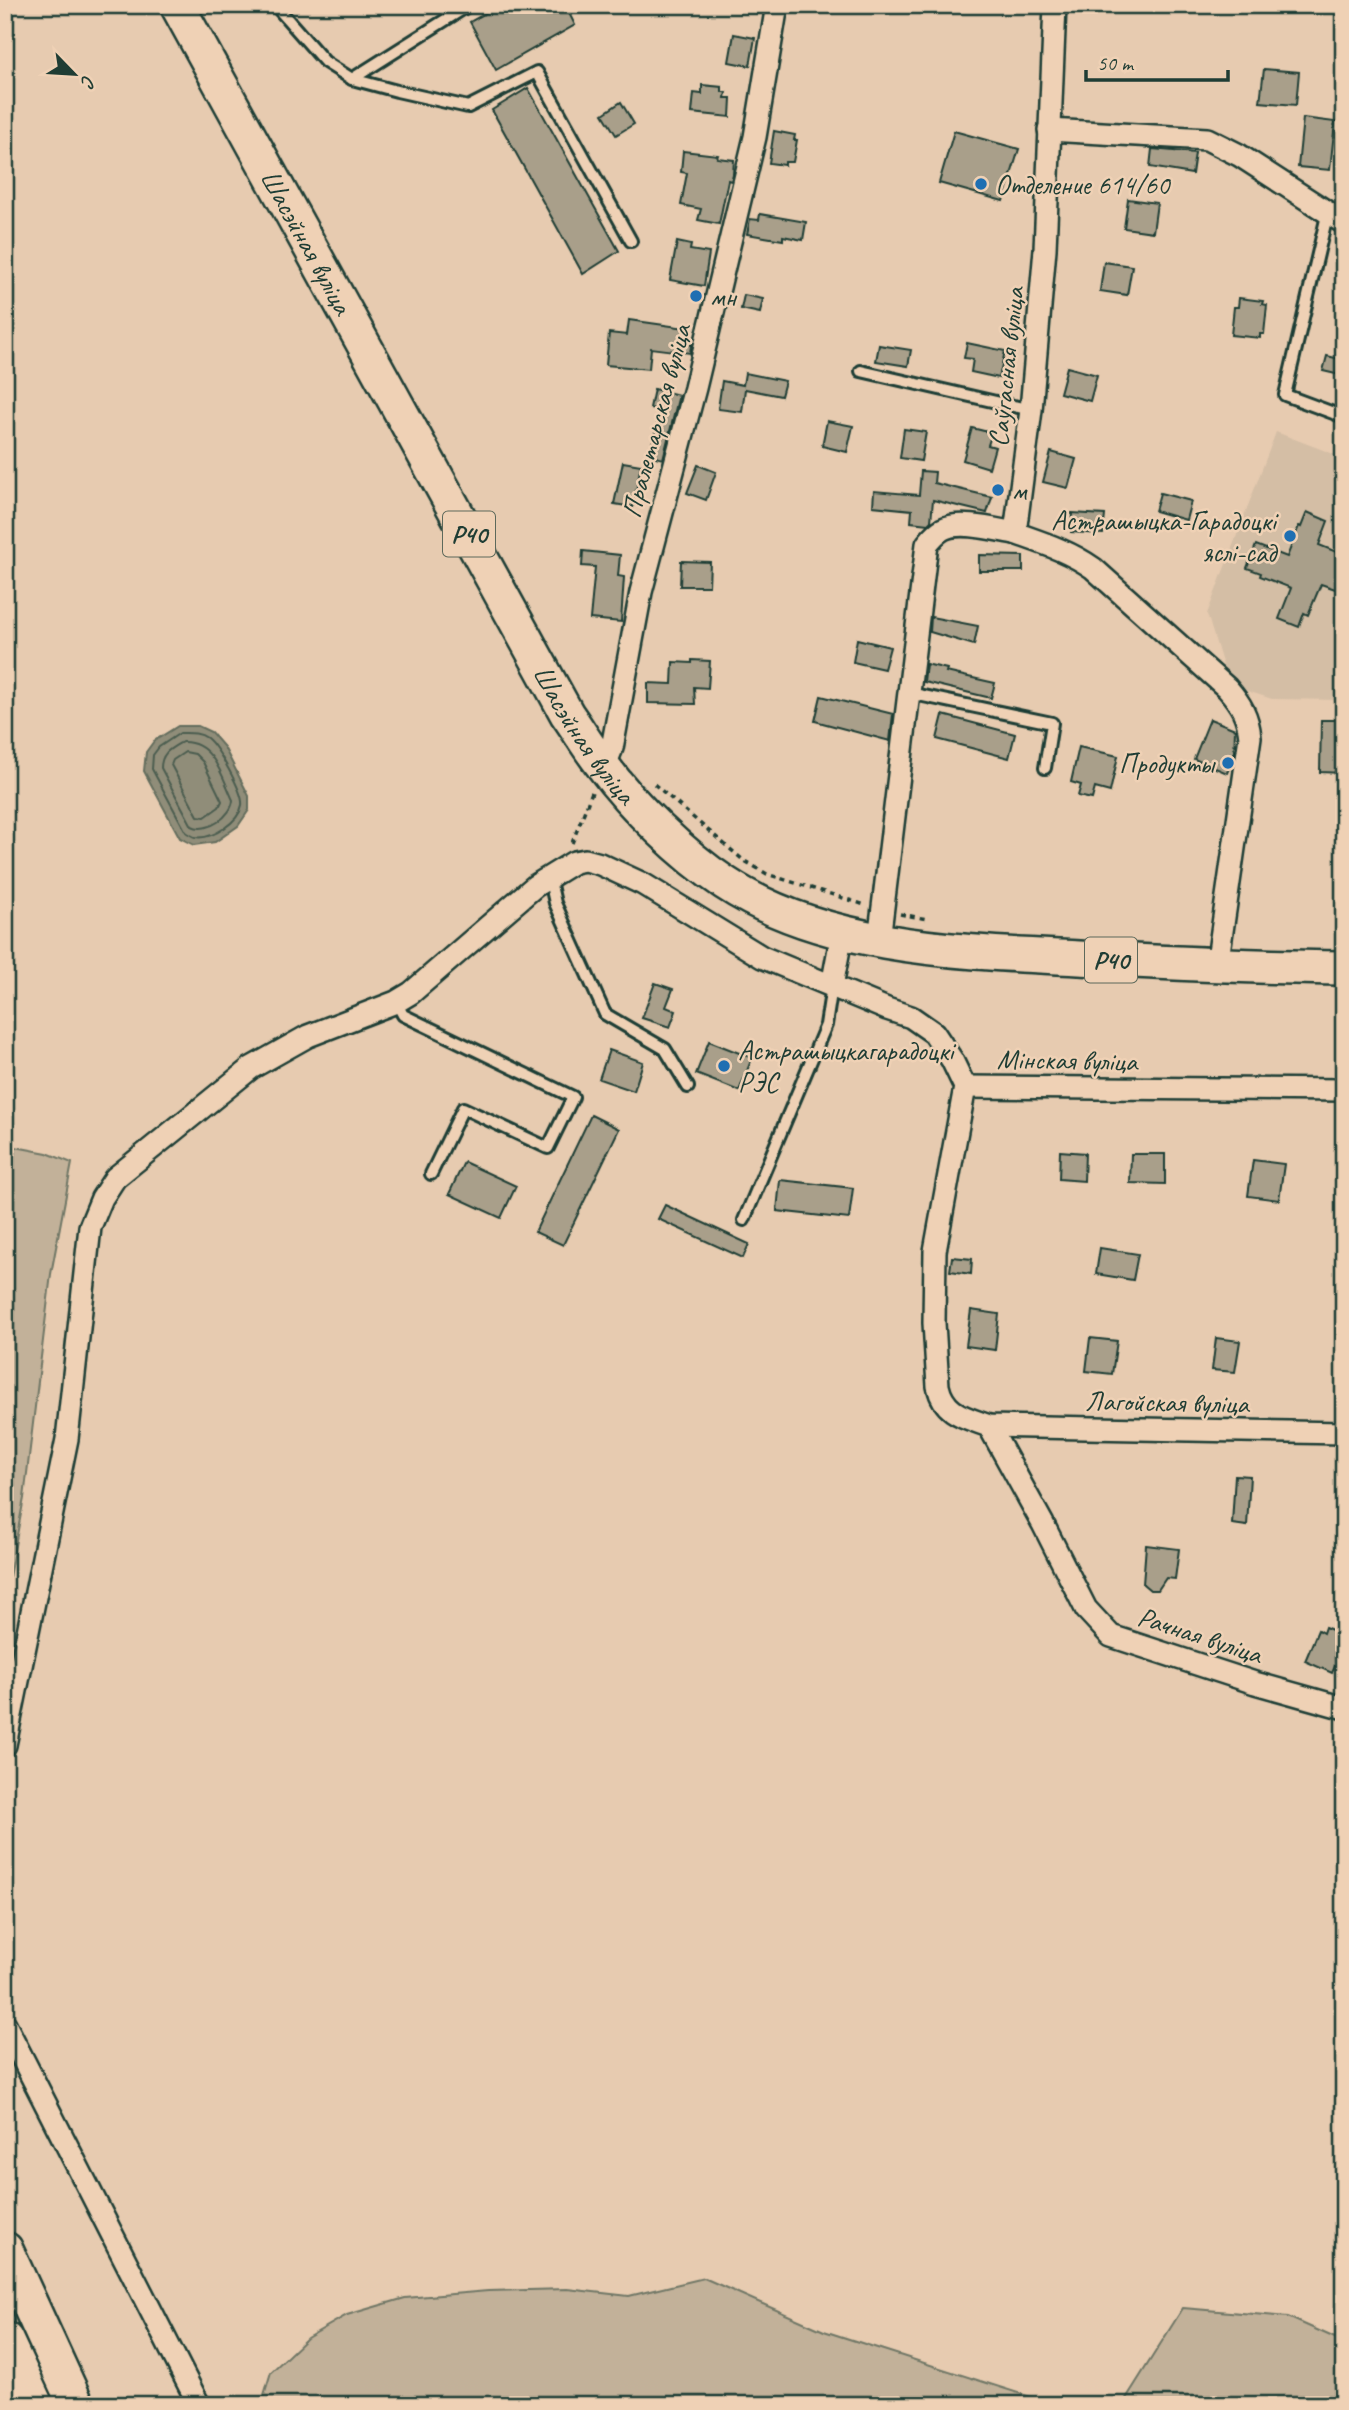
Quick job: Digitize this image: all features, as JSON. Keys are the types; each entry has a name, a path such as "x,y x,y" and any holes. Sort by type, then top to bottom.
{"highway":[{"path":"5,2250 76,2405"},
{"path":"5,2340 35,2405"}],"main road":[{"name":"Шасэйная вуліца","path":"177,5 567,714 604,768 667,837 726,883 790,916 842,933 881,925 930,948 1217,966 1344,968"}],"street":[{"name":"Пралетарская вуліца","path":"604,768 612,748 641,593 695,388 755,137 777,5"},
{"name":"Саўгасная вуліца","path":"1015,533 1031,410 1045,249 1055,5"},
{"path":"1049,130 1207,139 1239,155 1336,217"},
{"path":"881,925 927,544 942,529 968,525 1015,533 1078,557 1227,688 1241,704 1250,737 1217,966"},
{"name":"Мінская вуліца","path":"556,872 574,862 584,860 616,870 762,957 911,1017 934,1033 952,1060 965,1087 1344,1090"},
{"path":"5,1745 67,1439 90,1227 102,1198 116,1178 250,1068 308,1036 396,1002 424,984 511,904 556,872"},
{"path":"832,986 842,933"},
{"name":"Лагойская вуліца","path":"965,1087 935,1251 935,1353 938,1386 940,1396 951,1412 989,1426 1344,1433"},
{"name":"Рачная вуліца","path":"989,1426 1086,1609 1111,1636 1255,1683 1344,1708"},
{"path":"5,2024 199,2405"}],"lane":[{"path":"275,5 325,62 352,79 468,107 537,72 631,241"},
{"path":"352,79 469,5"},
{"path":"1336,217 1285,395 1344,417"},
{"path":"861,371 1031,410"},
{"path":"909,693 1052,723 1045,768"},
{"path":"556,872 555,902 605,1014 665,1049 688,1087"},
{"path":"744,1220 825,1025 832,986"},
{"path":"396,1002 403,1015 573,1097 548,1148 463,1108 431,1174"}],"path":[{"path":"556,872 604,768"},
{"path":"653,783 743,860 767,874 881,925 937,921"}],"shaded area":[{"name":"Астрашыцка-Гарадоцкі яслі-сад","path":"1276,432 1344,458 1344,700 1272,699 1229,685 1207,614"},
{"path":"5,1145 47,1153 72,1163 51,1274 24,1498 5,1598"},
{"path":"704,2278 824,2331 1056,2405 261,2405 271,2372 307,2338 347,2315 405,2298 488,2291 567,2289 629,2296"},
{"path":"1183,2308 1288,2317 1344,2342 1344,2405 1122,2405"}],"water":[{"path":"178,726 198,726 211,732 224,747 249,796 249,810 238,826 215,842 194,845 180,838 144,771 146,752 154,741"}],"building":[{"path":"500,5 565,5 575,25 496,70 470,22"},
{"path":"734,34 755,38 750,66 729,62"},
{"path":"1264,69 1299,72 1296,105 1260,102"},
{"path":"702,85 722,87 722,92 726,92 725,98 731,98 730,117 692,113 694,93 702,94"},
{"path":"528,88 619,251 583,274 492,110"},
{"path":"621,102 634,124 616,135 603,114"},
{"path":"1303,118 1335,122 1330,170 1298,167"},
{"path":"774,131 795,135 794,140 797,140 793,162 785,162 785,165 769,163"},
{"path":"954,131 1019,149 1003,201 939,183"},
{"path":"1152,149 1195,153 1192,174 1150,167"},
{"path":"683,151 718,155 717,158 734,160 733,174 731,181 728,180 719,224 698,220 701,209 681,205 687,173 681,172"},
{"path":"1128,199 1157,203 1153,232 1124,228"},
{"path":"760,214 806,222 803,240 783,236 783,240 747,234 750,219 759,220"},
{"path":"677,242 691,245 690,250 709,253 704,286 670,280"},
{"path":"1104,262 1132,266 1127,295 1100,291"},
{"path":"744,295 763,299 760,313 741,309"},
{"path":"1239,298 1263,301 1262,304 1267,305 1264,334 1260,334 1260,338 1231,335 1234,307 1238,307"},
{"path":"629,320 686,328 685,338 692,339 690,353 651,348 649,369 606,365 609,333 627,335"},
{"path":"967,343 1005,351 999,378 971,372 973,359 964,358"},
{"path":"879,345 911,350 908,366 876,361"},
{"path":"1327,356 1344,360 1344,376 1323,371"},
{"path":"1067,367 1097,375 1090,401 1060,393"},
{"path":"745,373 785,381 781,396 745,389 742,412 718,409 722,381 743,385"},
{"path":"654,389 679,395 663,459 649,455 661,411 650,408"},
{"path":"827,421 853,426 847,452 822,446"},
{"path":"972,428 992,433 988,445 995,447 989,468 963,460"},
{"path":"904,429 926,432 921,461 900,458"},
{"path":"1051,452 1076,459 1068,488 1043,482"},
{"path":"623,462 641,465 633,507 614,504"},
{"path":"698,465 716,472 706,500 687,493"},
{"path":"921,471 935,472 934,483 992,497 987,513 933,500 931,521 928,524 911,522 912,510 873,506 874,491 919,495"},
{"path":"1160,493 1191,501 1186,520 1155,511"},
{"path":"1307,512 1328,521 1319,545 1344,555 1344,592 1321,584 1308,615 1304,613 1299,627 1279,619 1291,588 1247,568 1256,545 1287,557"},
{"path":"1072,513 1105,515 1103,534 1071,532"},
{"path":"583,551 620,555 618,576 624,577 621,622 590,619 595,567 582,566"},
{"path":"979,555 1023,556 1023,571 979,571"},
{"path":"681,561 710,562 709,586 680,586"},
{"path":"931,617 978,626 974,645 930,632"},
{"path":"857,639 890,647 884,669 853,662"},
{"path":"692,660 710,661 708,688 694,687 695,704 648,703 648,683 672,684 673,662 692,663"},
{"path":"926,664 947,669 946,672 995,683 991,698 924,682"},
{"path":"821,696 893,714 890,741 815,721"},
{"path":"943,715 1015,734 1009,758 937,739"},
{"path":"1210,719 1235,729 1234,756 1227,773 1194,759"},
{"path":"1321,720 1344,720 1344,773 1320,772"},
{"path":"1079,747 1118,756 1110,792 1095,788 1092,799 1078,796 1081,785 1071,782"},
{"path":"655,983 673,989 666,1007 676,1011 670,1027 642,1018"},
{"name":"Астрашыцкагарадоцкі РЭС","path":"709,1041 752,1058 739,1091 696,1074"},
{"path":"609,1050 643,1062 634,1091 599,1079"},
{"path":"591,1115 619,1129 563,1245 535,1232"},
{"path":"1060,1151 1085,1153 1084,1181 1059,1179"},
{"path":"1131,1154 1165,1154 1165,1184 1130,1183"},
{"path":"1253,1160 1284,1164 1279,1200 1248,1196"},
{"path":"464,1162 516,1186 501,1218 449,1194"},
{"path":"780,1180 853,1188 849,1219 777,1211"},
{"path":"665,1205 749,1244 743,1258 658,1219"},
{"path":"1100,1248 1138,1254 1133,1280 1096,1274"},
{"path":"952,1257 972,1259 971,1274 950,1271"},
{"path":"971,1310 999,1314 995,1350 966,1346"},
{"path":"1090,1338 1117,1341 1112,1374 1086,1371"},
{"path":"1216,1338 1240,1341 1235,1372 1212,1370"},
{"path":"1235,1475 1250,1476 1247,1526 1232,1524"},
{"path":"1146,1545 1179,1549 1175,1579 1166,1578 1158,1590 1150,1590 1143,1584"},
{"path":"1325,1627 1344,1635 1344,1646 1332,1673 1305,1661 1318,1630 1323,1633"}],"place":[{"name":"Отделение 614/60","path":"981,184"},
{"name":"мн","path":"696,296"},
{"name":"м","path":"998,490"},
{"name":"Астрашыцка-Гарадоцкі яслі-сад","path":"1290,536"},
{"name":"Продукты","path":"1228,763"},
{"name":"Астрашыцкагарадоцкі РЭС","path":"724,1066"}]}
